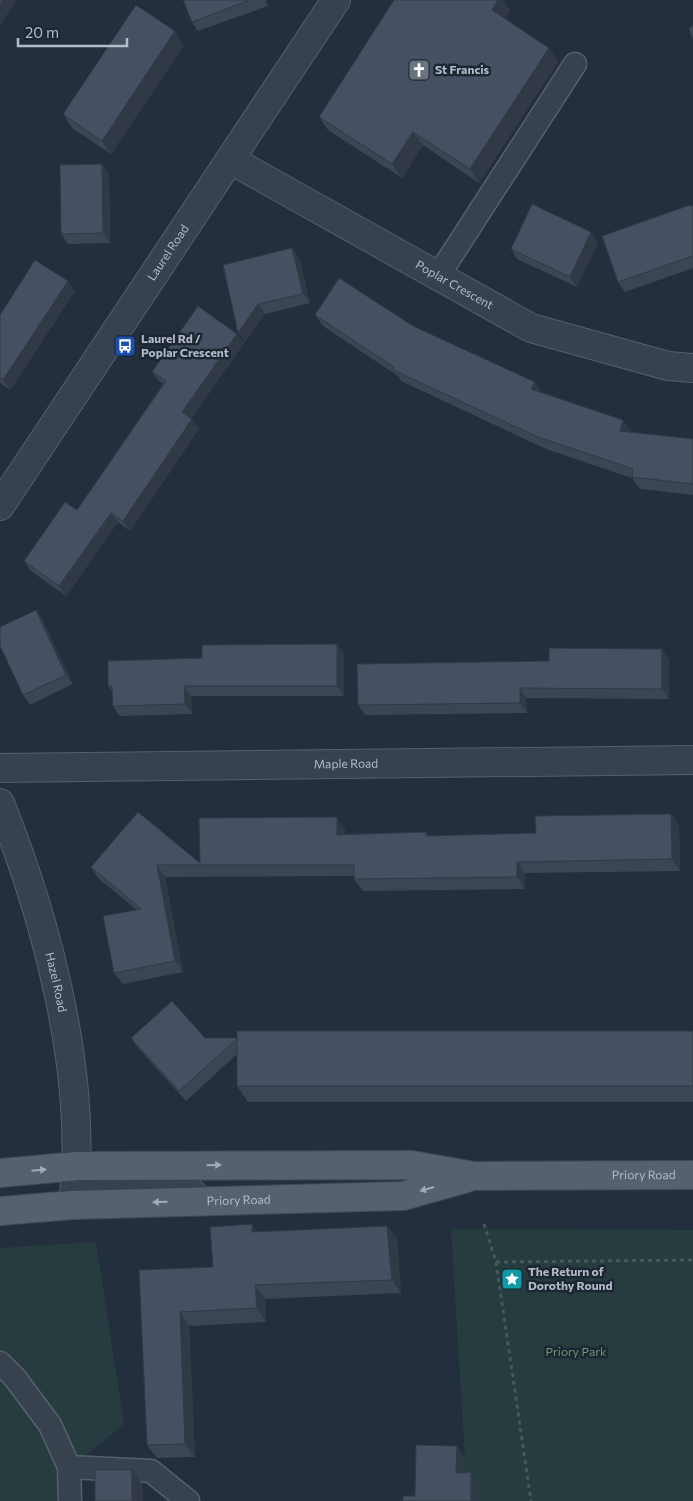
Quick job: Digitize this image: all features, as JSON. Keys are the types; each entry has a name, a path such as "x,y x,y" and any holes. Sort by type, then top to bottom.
{"main road":[{"name":"Priory Road","path":"0,1173 78,1166 412,1165 474,1176 693,1175"},
{"name":"Priory Road","path":"0,1211 73,1204 403,1196 474,1176"}],"street":[{"name":"Laurel Road","path":"0,506 336,0"},
{"name":"Poplar Crescent","path":"231,160 531,328 668,366 693,368"},
{"name":"Maple Road","path":"0,768 693,760"},
{"name":"Hazel Road","path":"0,804 23,860 49,951 72,1067 78,1166 73,1204"},
{"path":"78,1166 88,1183 182,1182 200,1201"}],"lane":[{"path":"438,276 574,64"},
{"path":"0,1364 15,1378 50,1425 69,1467 70,1501"},
{"path":"69,1467 151,1471 188,1501"}],"path":[{"path":"484,1224 496,1262 531,1501"},
{"path":"496,1262 693,1260"}],"green space":[{"name":"Priory Park","path":"451,1229 693,1230 693,1501 480,1501 465,1485"},
{"path":"96,1242 124,1424 63,1474 57,1501 0,1501 0,1248"}],"building":[{"path":"183,0 250,0 192,22"},
{"path":"394,0 498,0 492,10 549,48 470,169 413,132 392,164 319,117"},
{"path":"136,5 175,31 102,141 63,114"},
{"path":"693,26 693,40 689,28"},
{"path":"102,164 103,233 61,234 60,165"},
{"path":"532,204 591,232 570,277 511,249"},
{"path":"690,205 693,206 693,256 618,282 602,236"},
{"path":"292,248 303,294 258,304 238,333 223,265"},
{"path":"35,260 68,281 3,380 0,378 0,315"},
{"path":"339,278 413,326 535,382 531,389 623,420 620,431 693,439 693,484 632,477 633,469 538,437 393,370 394,367 315,315"},
{"path":"198,306 237,334 182,412 192,419 123,521 111,513 59,586 24,561 65,502 77,510 166,381 152,372"},
{"path":"36,610 66,675 23,695 0,646 0,627"},
{"path":"337,644 337,686 184,686 185,704 113,706 112,686 108,686 108,661 202,658 202,645"},
{"path":"549,648 662,649 662,689 520,688 520,703 358,705 357,664 549,661"},
{"path":"138,812 200,863 199,818 337,817 337,835 426,832 426,836 536,833 535,816 671,814 672,859 517,862 517,877 354,879 354,865 157,865 175,961 114,973 103,916 141,909 91,867"},
{"path":"172,1001 205,1038 238,1038 179,1091 131,1038"},
{"path":"237,1031 693,1031 693,1086 237,1086"},
{"path":"252,1224 252,1232 387,1226 392,1280 255,1285 257,1308 180,1312 185,1444 147,1445 139,1270 213,1267 210,1227"},
{"path":"416,1445 457,1446 456,1473 471,1472 471,1501 403,1501 403,1496 415,1496"},
{"path":"95,1470 132,1470 132,1501 95,1501"}],"place":[{"name":"St Francis","path":"419,70"},
{"name":"Laurel Rd / Poplar Crescent","path":"125,346"},
{"name":"The Return of Dorothy Round","path":"512,1279"}]}
